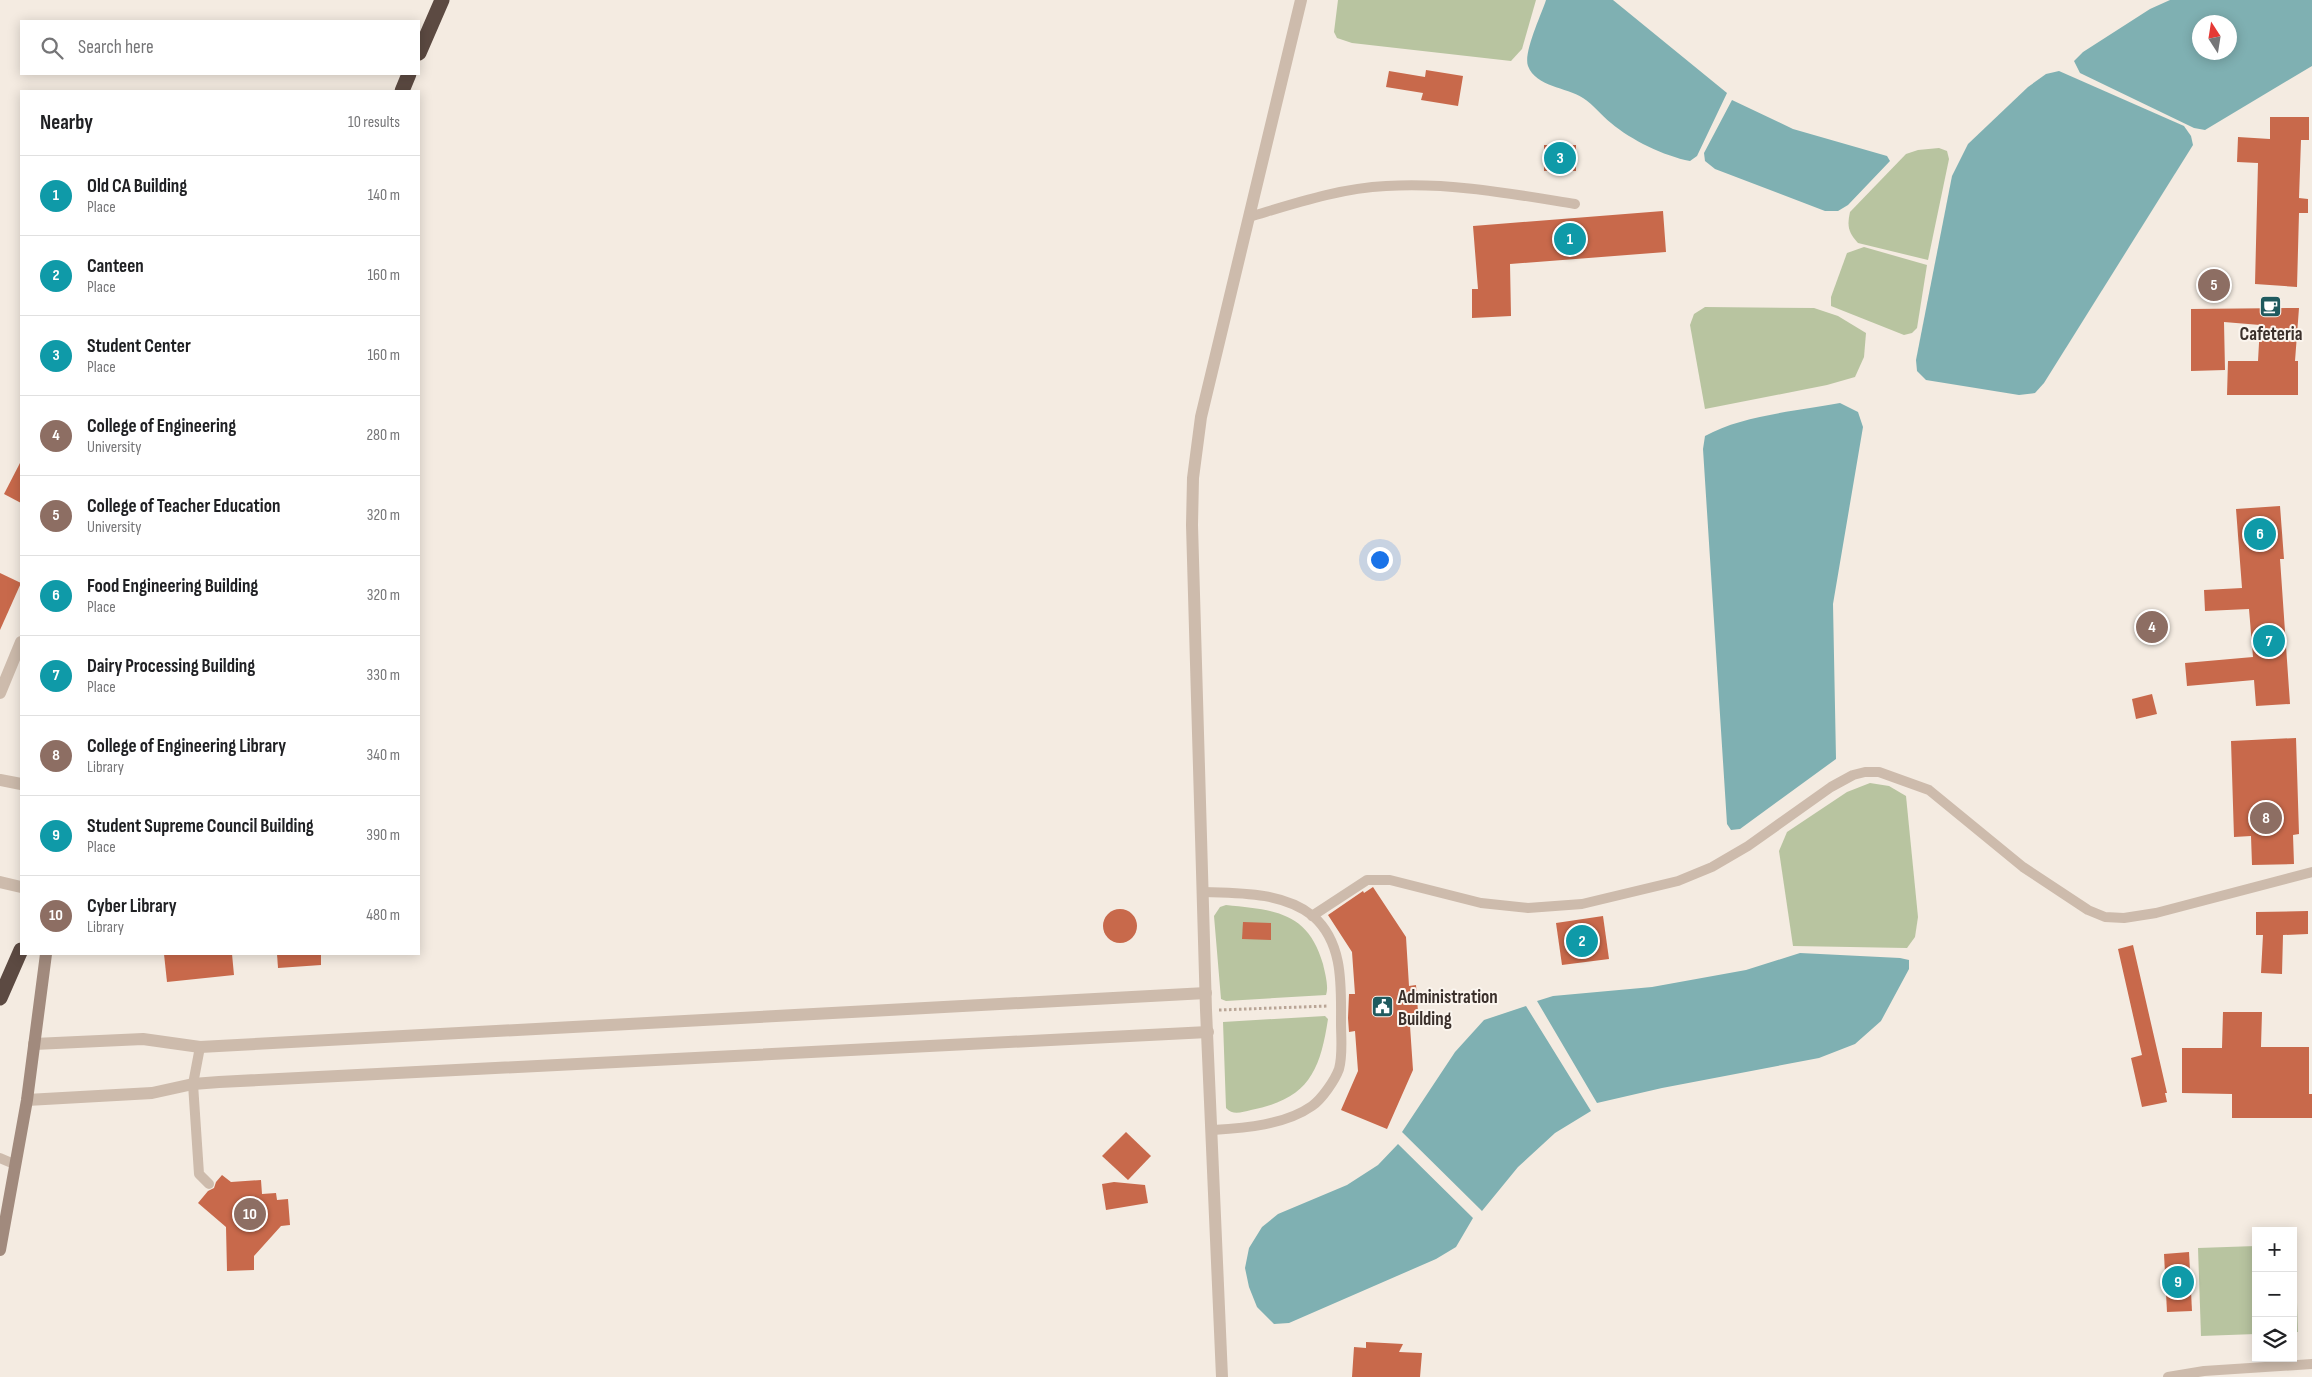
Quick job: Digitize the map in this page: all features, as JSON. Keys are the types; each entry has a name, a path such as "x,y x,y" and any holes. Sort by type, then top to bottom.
{"highway":[{"path":"420,50 442,0"},
{"path":"402,90 409,75"},
{"path":"0,998 20,952"}],"main road":[{"path":"0,1250 27,1100 46,955"}],"street":[{"path":"1222,1377 1213,1130 1206,1010 1192,525 1193,478 1201,417 1301,0"},
{"path":"0,693 20,644"},
{"path":"0,780 20,784"},
{"path":"0,882 20,887"},
{"path":"34,1044 143,1039 200,1047 1206,993"},
{"path":"27,1100 152,1093 193,1084 1208,1032"}],"lane":[{"path":"1249,217 1312,199 1385,186 1470,188 1575,204"},
{"path":"1312,916 1367,880 1390,880 1481,903 1528,908 1582,904 1678,881 1712,867 1748,846 1832,787 1853,775 1865,772 1879,772 1894,776 1929,790 2023,867 2088,910 2105,918 2124,918 2156,913 2312,872"},
{"path":"1203,892 1242,893 1294,905 1312,916 1333,945 1341,976 1342,1044 1339,1069 1329,1086 1313,1105 1270,1122 1213,1130"},
{"path":"200,1047 193,1084 199,1174 209,1184"},
{"path":"0,1158 14,1164"},
{"path":"2168,1377 2204,1371 2312,1364"}],"path":[{"path":"1206,1010 1341,1006"}],"green space":[{"path":"1338,0 1536,0 1522,49 1511,61 1352,43 1337,38 1334,32"},
{"path":"1939,148 1947,151 1949,159 1928,260 1858,243 1849,229 1850,212 1906,154 1918,150"},
{"path":"1864,247 1927,265 1917,328 1912,333 1904,335 1831,306 1831,297 1847,253"},
{"path":"1705,307 1814,308 1838,316 1866,333 1864,357 1855,377 1827,385 1705,409 1690,325 1694,314"},
{"path":"1870,783 1889,786 1906,796 1918,917 1915,937 1907,948 1793,946 1779,851 1787,832 1847,792"},
{"path":"1226,905 1274,912 1299,924 1317,947 1326,976 1326,995 1226,1001 1221,999 1214,916 1220,907"},
{"path":"1325,1016 1328,1019 1321,1054 1308,1080 1298,1090 1286,1099 1244,1112 1235,1113 1226,1108 1223,1022"},
{"path":"2252,1246 2252,1334 2201,1336 2198,1248"}],"water":[{"path":"1546,0 1613,0 1727,93 1697,156 1690,161 1680,159 1648,146 1619,129 1583,98 1552,86 1532,73 1528,66 1528,52"},
{"path":"2170,0 2312,0 2312,66 2205,130 2194,128 2080,73 2074,61 2083,52 2150,9"},
{"path":"2059,71 2184,126 2191,136 2193,145 2044,383 2035,393 2019,395 1926,380 1917,371 1916,360 1952,176 1968,144 2028,87 2046,74"},
{"path":"1732,100 1793,129 1887,156 1890,161 1848,205 1838,211 1825,211 1715,169 1705,161 1704,153"},
{"path":"1840,403 1858,412 1863,427 1833,604 1836,759 1740,829 1731,830 1727,824 1703,449 1705,436 1753,418"},
{"path":"1800,953 1900,958 1909,960 1909,969 1881,1021 1855,1044 1819,1058 1662,1088 1597,1103 1537,1001 1553,996 1652,987 1746,970"},
{"path":"1526,1006 1591,1111 1555,1133 1518,1167 1482,1211 1402,1132 1455,1052 1484,1020"},
{"path":"1398,1144 1473,1218 1456,1247 1436,1259 1289,1323 1274,1324 1257,1307 1249,1287 1245,1268 1249,1248 1262,1227 1278,1214 1347,1185 1378,1165"}],"building":[{"path":"1426,70 1463,76 1458,106 1421,100 1423,93 1386,87 1389,71 1425,77"},
{"path":"2270,117 2309,117 2309,140 2301,140 2299,198 2308,199 2308,213 2299,213 2297,287 2255,284 2258,163 2237,162 2238,137 2270,139"},
{"path":"1544,145 1576,145 1576,171 1544,171"},
{"path":"1663,211 1666,252 1510,264 1511,316 1472,318 1472,289 1478,289 1473,226"},
{"path":"2299,308 2295,361 2298,361 2298,395 2227,395 2228,361 2258,361 2260,325 2224,322 2225,370 2191,371 2191,309"},
{"path":"20,463 20,502 4,494"},
{"path":"2280,506 2284,559 2280,559 2290,704 2256,706 2254,680 2187,686 2185,663 2253,657 2249,609 2205,611 2204,590 2242,588 2236,509"},
{"path":"0,573 20,583 20,585 0,630"},
{"path":"2152,694 2157,714 2136,719 2132,699"},
{"path":"2296,738 2299,834 2293,835 2294,864 2252,865 2251,836 2234,837 2231,741"},
{"name":"Administration Building","path":"1373,887 1406,937 1409,986 1416,985 1419,1025 1410,1026 1413,1070 1387,1129 1341,1110 1358,1071 1355,1031 1349,1032 1348,1018 1349,994 1355,994 1352,952 1328,915 1363,891 1364,893"},
{"path":"1120,909 1132,914 1137,926 1132,938 1120,943 1108,938 1103,926 1108,914"},
{"path":"2308,911 2308,934 2283,935 2282,974 2261,973 2263,935 2256,935 2256,912"},
{"path":"1603,916 1609,959 1562,965 1556,923"},
{"path":"1243,922 1271,923 1271,940 1242,939"},
{"path":"2133,945 2167,1093 2165,1093 2167,1102 2142,1107 2131,1058 2142,1055 2118,949"},
{"path":"164,955 232,955 234,975 167,982"},
{"path":"277,955 321,955 321,965 278,968"},
{"path":"2223,1012 2262,1012 2261,1047 2309,1047 2309,1094 2312,1094 2312,1118 2232,1118 2232,1094 2182,1093 2182,1048 2222,1048"},
{"path":"1126,1132 1151,1156 1128,1180 1102,1156"},
{"path":"222,1175 231,1182 261,1180 262,1194 276,1193 277,1200 288,1199 290,1225 281,1226 254,1256 254,1270 227,1271 226,1227 198,1203 208,1191 214,1188"},
{"path":"1114,1182 1145,1185 1148,1203 1106,1210 1102,1184"},
{"path":"2189,1252 2192,1311 2167,1312 2164,1254"},
{"path":"1366,1342 1403,1344 1399,1352 1422,1353 1420,1377 1352,1377 1354,1347 1366,1348"}],"place":[{"name":"Student Center","path":"1560,158"},
{"name":"Old CA Building","path":"1570,239"},
{"name":"College of Teacher Education","path":"2214,285"},
{"name":"Cafeteria","path":"2271,307"},
{"name":"Food Engineering Building","path":"2260,534"},
{"name":"College of Engineering","path":"2152,627"},
{"name":"Dairy Processing Building","path":"2269,641"},
{"name":"College of Engineering Library","path":"2266,818"},
{"name":"Canteen","path":"1582,941"},
{"name":"Administration Building","path":"1382,1007"},
{"name":"Cyber Library","path":"250,1214"},
{"name":"Student Supreme Council Building","path":"2178,1282"}]}
